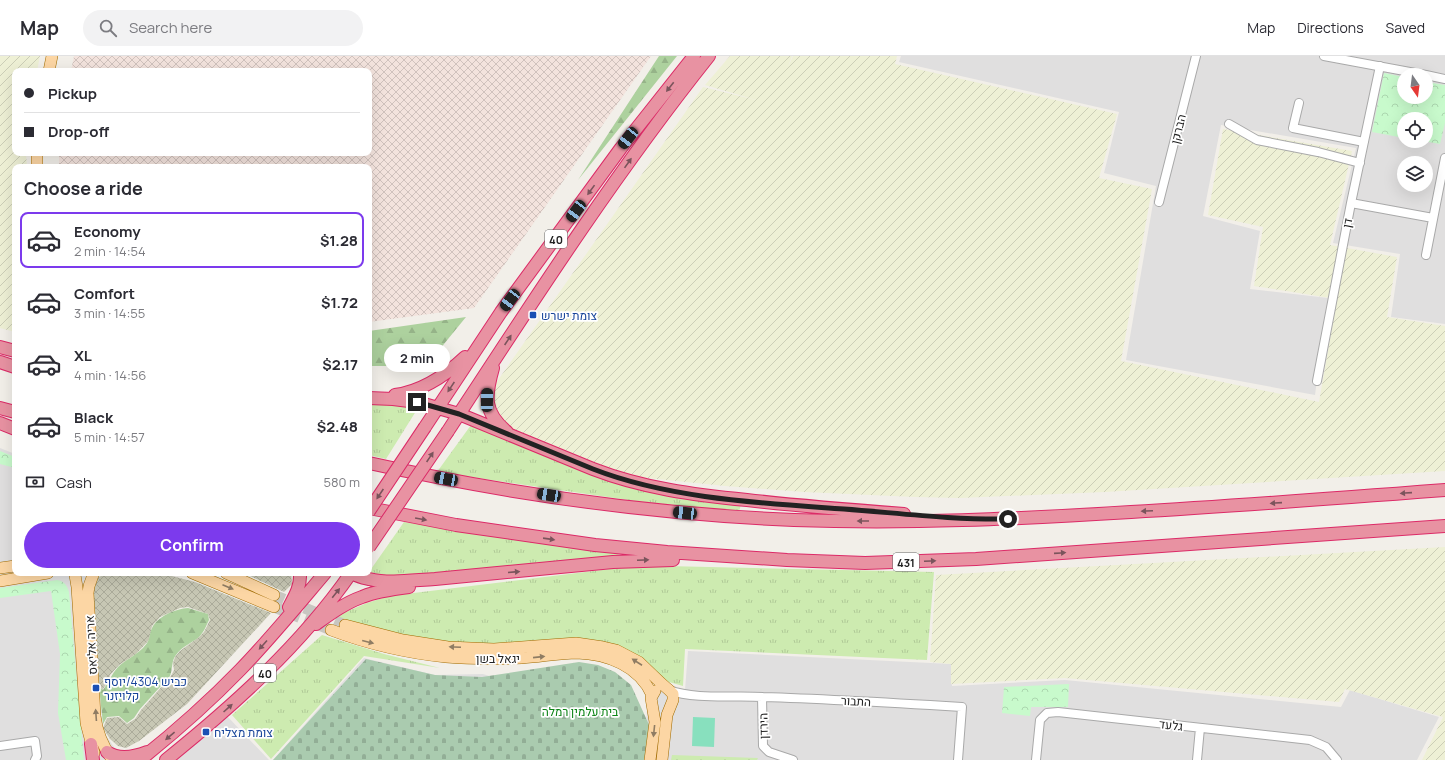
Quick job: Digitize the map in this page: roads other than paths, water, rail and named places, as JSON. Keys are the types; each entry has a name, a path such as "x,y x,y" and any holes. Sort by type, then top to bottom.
{"highway":[{"name":"40","path":"372,506 501,312 621,148 694,56"},
{"name":"40","path":"372,543 638,149 709,56"},
{"path":"372,397 404,394 428,385 439,378 468,355 501,312"},
{"path":"0,347 12,350"},
{"path":"496,358 487,392 487,400 493,417 501,427 510,435 620,479 641,485 731,499 820,507 995,519"},
{"path":"0,362 12,366"},
{"path":"372,397 404,400 437,407 459,414 545,449"},
{"path":"0,408 12,411"},
{"path":"0,423 12,428"},
{"path":"372,463 432,477 475,485 593,502 698,514 829,521 995,519 1193,508 1445,490"},
{"name":"431","path":"372,511 456,525 595,545 667,552 831,562 892,562 976,559 1445,526"},
{"path":"360,576 368,579 388,581 435,579 645,560 831,562"},
{"path":"305,631 340,608 358,598 372,593 496,574"},
{"path":"276,630 298,591 301,580 300,576"},
{"name":"40","path":"140,760 214,696 276,630 322,576"},
{"name":"40","path":"166,760 246,692 298,640 349,576"},
{"path":"91,744 93,760"},
{"path":"106,757 111,755 126,757 138,755 154,749"}],"main road":[{"path":"50,68 52,56"},
{"path":"0,568 12,566"},
{"path":"0,580 27,576"},
{"name":"אריה אליאס","path":"74,576 77,587 86,723 91,744 106,757"},
{"name":"אריה אליאס","path":"93,576 88,592 95,716 99,737 106,757"},
{"path":"199,576 274,607"},
{"path":"233,576 274,595"},
{"name":"יגאל בשן","path":"345,625 404,640 448,647 501,648 576,643 603,647 621,653 639,662 668,689"},
{"name":"יגאל בשן","path":"331,630 353,638 401,650 447,657 494,659 576,653 600,656 622,664 633,670 646,684 652,699"},
{"path":"650,760 655,722 652,699 653,692 659,688 668,689 673,694 666,722 662,760"},
{"path":"652,699 655,706 661,709 664,709 671,704"}],"street":[{"name":"הברקן","path":"1159,202 1196,56"},
{"path":"1324,56 1397,69"},
{"name":"דן","path":"1317,381 1351,203 1380,66"},
{"path":"1433,76 1445,79"},
{"path":"1299,103 1293,128 1364,142"},
{"path":"1229,124 1257,140 1360,163"},
{"path":"1426,255 1445,158"},
{"path":"1351,203 1433,218"},
{"name":"התבור","path":"668,689 676,692 696,695 962,707 958,760"},
{"name":"התבור","path":"671,704 688,696 696,695"},
{"name":"הירדן","path":"762,697 763,746 770,752 793,760"},
{"name":"גלעד","path":"1036,760 1040,720 1052,712 1063,712 1310,740 1326,747 1337,760"},
{"path":"1197,760 1200,728"},
{"path":"0,746 35,741 37,756 35,760"},
{"path":"1326,747 1329,760"}],"tunnel":[{"path":"274,595 345,625"},
{"path":"274,607 331,630"}],"place":[{"name":"צומת ישרש","path":"533,315"},
{"name":"כביש 4304/יוסף קלויזנר","path":"96,688"},
{"name":"צומת מצליח","path":"206,732"}],"park label":[{"name":"בית עלמין רמלה","path":"580,711"}]}
